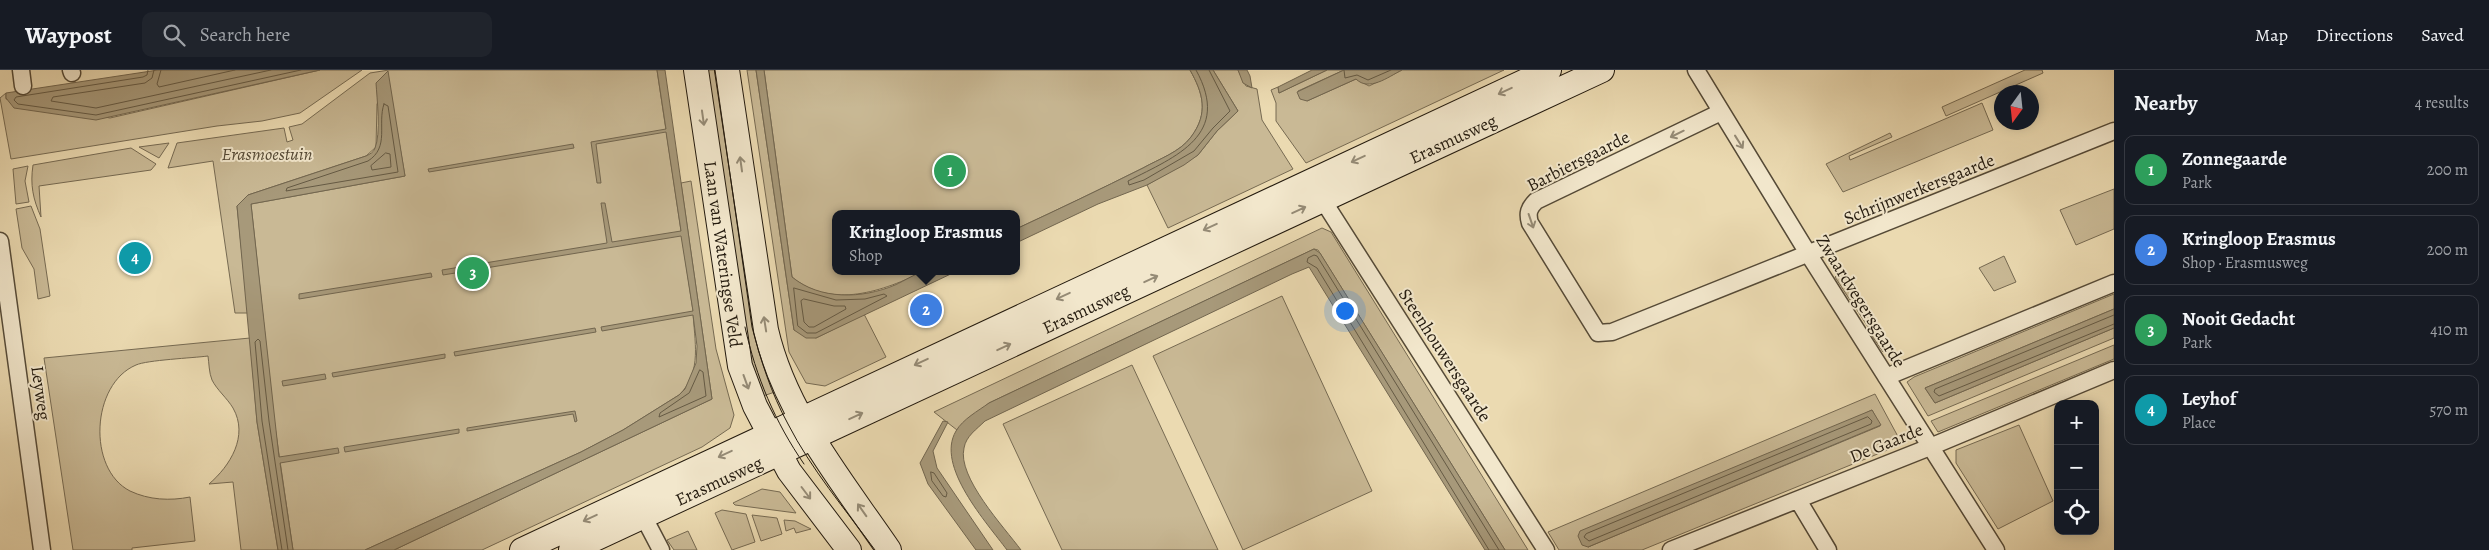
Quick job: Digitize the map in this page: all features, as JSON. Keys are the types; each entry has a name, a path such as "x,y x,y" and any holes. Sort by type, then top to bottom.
{"main road":[{"name":"Laan van Wateringse Veld","path":"696,70 734,337 740,366 750,392 789,471 849,550"},
{"name":"Laan van Wateringse Veld","path":"727,70 766,330 773,360 786,391 807,427 889,550"},
{"name":"Erasmusweg","path":"1316,190 1549,70"},
{"name":"Erasmusweg","path":"522,550 639,507 1316,190 1602,70"},
{"name":"Erasmusweg","path":"571,550 639,507"}],"street":[{"name":"Zwaardvegersgaarde","path":"1696,70 1809,255 1996,550"},
{"name":"Barbiersgaarde","path":"1598,334 1530,222 1528,215 1530,207 1536,201 1721,112"},
{"name":"Schrijnwerkersgaarde","path":"1598,334 1612,332 1809,255 2114,131"},
{"name":"Steenhouwersgaarde","path":"1316,190 1546,550"},
{"name":"Leyweg","path":"0,241 42,550"},
{"path":"1886,377 2114,283"},
{"name":"De Gaarde","path":"1671,550 1930,447 2114,370"},
{"path":"1798,500 1828,550"},
{"path":"639,507 661,550"}],"green space":[{"path":"320,70 362,70 300,113 262,121 217,126 11,159 0,98 6,93 6,99 110,118"},
{"name":"Erasmoestuin","path":"389,70 657,70 693,311 694,366 687,386 679,395 623,430 581,452 365,550 293,550 274,420 251,204 405,176 389,84 377,104 376,147 366,156 248,195 237,206 248,313 235,313 213,161 168,168 177,143 284,128 287,142 293,140 289,127 302,124 370,73"},
{"path":"699,70 723,70 778,391 757,398"},
{"path":"747,70 756,70 794,330 816,338 864,314 886,357 825,386 806,383 789,352"},
{"path":"764,70 1190,70 1201,95 1202,111 1200,120 1191,137 1181,147 1162,158 1020,227 1020,210 832,210 832,275 916,275 875,290 841,295 824,293 807,287 792,277"},
{"path":"1213,70 1238,70 1246,86 1257,89 1262,120 1293,169 1168,228 1147,185 1198,155 1217,131 1238,111"},
{"path":"1327,70 1344,70 1298,91 1307,101 1356,79 1369,86 1402,70 1504,70 1306,163 1276,121 1276,103 1271,90 1278,87 1279,93"},
{"path":"2025,70 2042,70 2043,73 2016,85 1994,85 1994,95 1946,116 1942,107"},
{"path":"1982,103 1993,130 1843,192 1826,164 1890,133 1892,137 1849,156 1850,160"},
{"path":"169,143 159,158 139,147"},
{"path":"131,148 156,164 151,170 39,186 41,217 33,192 33,165"},
{"path":"28,166 25,181 29,202 16,204 13,169"},
{"path":"691,181 716,349 734,415 730,428 702,447 482,550 394,550 712,399 681,183"},
{"path":"2114,189 2114,229 2076,245 2060,210"},
{"path":"31,206 40,229 50,296 38,299 34,269 22,248 16,209"},
{"path":"1322,228 1331,232 1528,550 1505,550 1318,250 1314,249 989,403 957,430 934,412"},
{"path":"2004,256 2016,282 1994,291 1979,268"},
{"path":"1842,272 1857,296 1850,300 1835,277"},
{"path":"2114,294 2114,309 1925,388 1935,403 2114,328 2114,338 1928,416 1907,382 1914,377"},
{"path":"1282,296 1372,491 1243,550 1153,356"},
{"path":"1860,300 1875,323 1868,327 1853,304"},
{"path":"1877,328 1889,348 1883,352 1870,333"},
{"path":"250,338 257,422 278,550 241,550 233,482 209,484 224,468 235,450 239,429 233,408 212,380 208,356 160,360 136,365 121,375 110,390 103,407 100,427 101,446 106,465 116,480 130,491 160,499 190,497 195,541 132,548 132,550 73,550 44,358"},
{"path":"2114,345 2114,359 1938,432 1931,421"},
{"path":"1132,365 1218,550 1062,550 1003,424"},
{"path":"1875,394 1902,444 1642,550 1559,550 1548,532","holes":["1872,410 1880,426 1588,547"]},
{"path":"2019,425 2053,501 1998,529 1956,463 1956,450"},
{"path":"762,489 780,492 796,513 735,505 733,503"},
{"path":"722,510 746,514 755,542 732,550 715,513"},
{"path":"752,515 777,518 782,534 761,541"},
{"path":"784,520 795,521 811,529 796,533 794,528 786,531"},
{"path":"688,531 697,550 674,550 667,540"}],"water":[{"path":"158,70 320,70 96,120 14,108 6,98 6,93"},
{"path":"657,70 665,70 712,399 394,550 365,550 581,452 623,430 679,395 685,389 696,363 697,346 693,315 602,331 601,327 693,311 681,236 443,275 442,270 607,243 601,203 605,203 612,242 681,231 666,132 596,144 601,183 597,183 591,142 666,129"},
{"path":"756,70 764,70 792,277 803,285 815,290 842,295 855,295 882,290 914,275 949,275 816,338 806,338 794,330"},
{"path":"1190,70 1213,70 1238,111 1217,131 1198,155 1184,165 1147,185 1098,204 1020,241 1020,227 1096,191 1181,147 1191,137 1200,120 1202,103 1198,87"},
{"path":"1238,70 1247,70 1252,88 1243,83"},
{"path":"1312,70 1327,70 1279,93 1278,87"},
{"path":"1344,70 1402,70 1373,84 1361,83 1356,79 1307,101 1300,99 1297,92"},
{"path":"388,71 405,176 251,204 279,457 338,448 339,453 280,463 293,550 278,550 257,422 237,206 248,195 366,156 373,152 378,134 376,83"},
{"path":"573,144 574,148 429,172 428,169"},
{"path":"1314,249 1320,253 1505,550 1485,550 1309,267 985,421 975,430 965,444 964,460 974,487 1021,550 1007,550 966,494 952,461 951,445 956,431 963,423 989,403"},
{"path":"431,273 432,277 299,299 299,294"},
{"path":"2114,309 2114,328 1935,403 1925,388"},
{"path":"595,328 596,332 455,356 454,352"},
{"path":"445,354 445,358 333,377 332,373"},
{"path":"325,374 326,379 283,386 282,381"},
{"path":"1872,410 1881,425 1588,547 1582,545 1578,536 1580,531"},
{"path":"575,411 577,421 575,422 573,414 467,431 467,428"},
{"path":"943,421 948,422 933,451 937,468 993,550 976,550 928,484 920,463"},
{"path":"459,429 459,433 345,452 344,447"}],"tram line":[{"path":"715,70 752,327 763,364 776,401 797,441 875,550"},
{"path":"745,327 755,364 775,415 804,464"}],"place":[{"name":"Zonnegaarde","path":"950,171"},
{"name":"Leyhof","path":"135,258"},
{"name":"Nooit Gedacht","path":"473,273"},
{"name":"Kringloop Erasmus","path":"926,310"}]}
